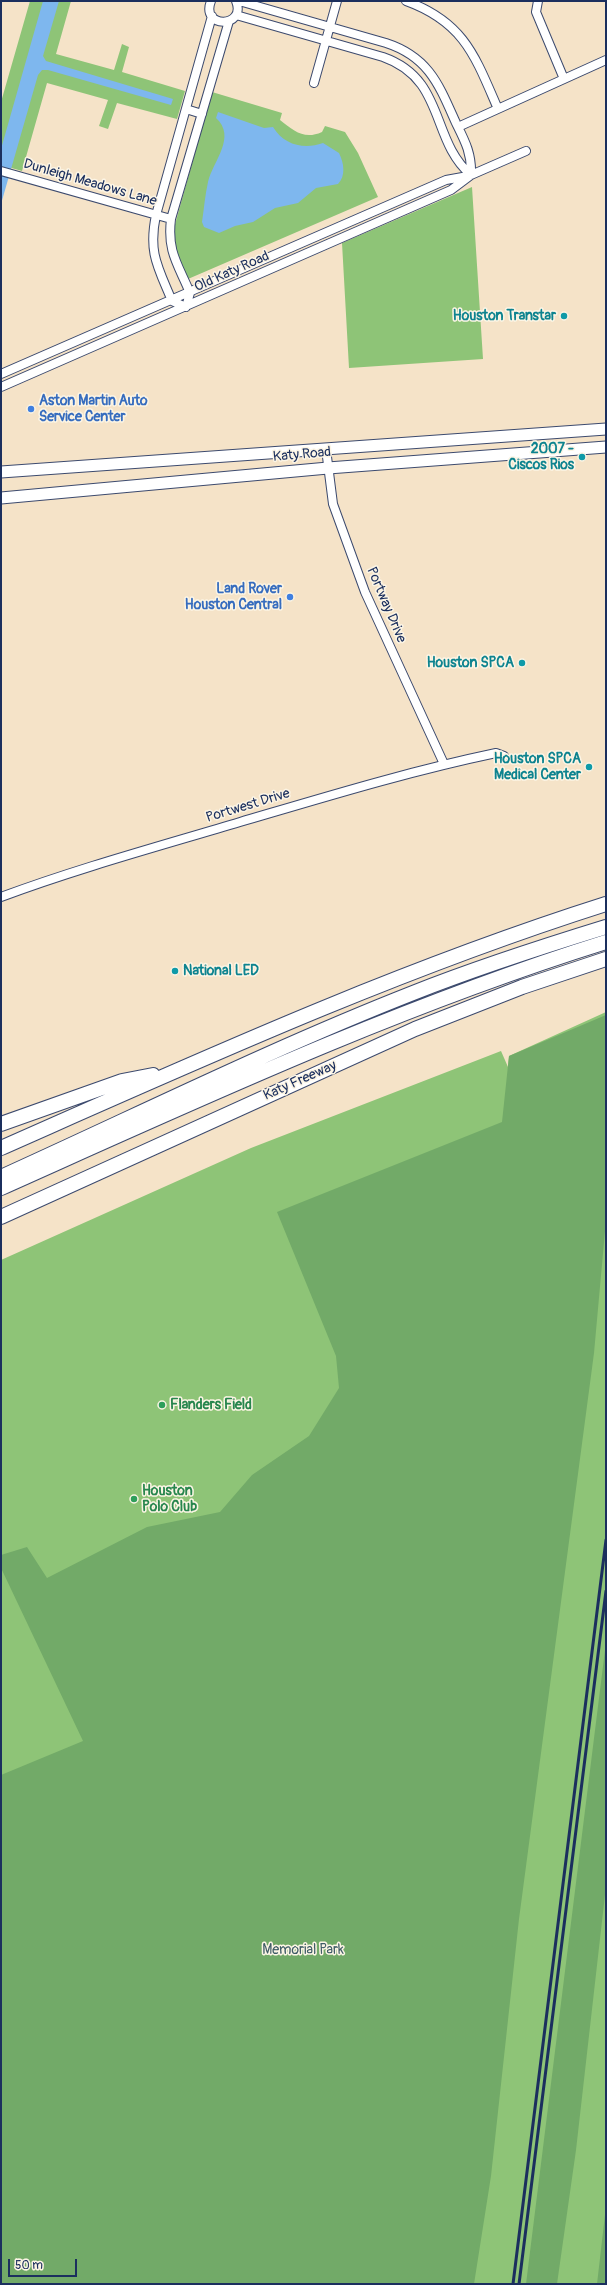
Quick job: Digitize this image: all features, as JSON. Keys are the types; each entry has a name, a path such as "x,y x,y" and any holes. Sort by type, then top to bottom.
{"highway":[{"path":"1,1148 226,1048 398,977 606,904"},
{"path":"1,1177 288,1046 412,994 487,965 606,927"},
{"path":"1,1188 310,1051 490,982 606,942"},
{"name":"Katy Freeway","path":"1,1218 415,1029 522,987 606,959"},
{"path":"1,1124 122,1081 177,1071"}],"main road":[{"name":"Katy Road","path":"1,472 606,429"},
{"path":"503,436 508,454"},
{"path":"366,446 368,465"},
{"name":"Katy Road","path":"1,498 328,468 606,447"}],"street":[{"path":"212,16 156,215 152,236 153,254 172,301 186,307 190,293 171,249 169,239 171,219 229,21 236,15 238,8 236,1"},
{"path":"239,1 386,43 406,51 422,62 435,77 454,117 472,159 471,175"},
{"path":"314,83 337,1"},
{"path":"406,1 435,14 457,32 474,57 498,108"},
{"path":"538,1 536,12 564,79"},
{"path":"209,2 209,8 212,16 219,22 229,21"},
{"path":"236,15 384,57 402,65 422,84 459,165 471,175"},
{"path":"458,127 606,60"},
{"path":"186,109 202,114"},
{"path":"440,122 454,117"},
{"name":"Old Katy Road","path":"4,373 172,301 446,180 471,175 526,151"},
{"name":"Dunleigh Meadows Lane","path":"1,171 171,219"},
{"name":"Old Katy Road","path":"1,387 451,190 471,175"},
{"path":"328,232 332,242"},
{"path":"4,373 11,383"},
{"name":"Portway Drive","path":"326,449 337,518 365,592 444,764"},
{"name":"Portwest Drive","path":"1,897 104,862 444,764 496,753 504,756"}],"green space":[{"path":"30,1 71,1 56,54 114,70 122,44 129,47 122,72 185,91 177,119 117,103 108,129 99,126 108,100 47,83 22,171 1,165 1,102"},
{"path":"212,92 282,113 280,120 290,128 304,135 322,132 325,126 345,132 358,153 378,197 188,279 176,251 174,228"},
{"path":"472,187 483,359 349,368 342,243"},
{"name":"Memorial Park","path":"606,1012 606,2284 1,2284 1,1260 251,1148 501,1051 508,1067 509,1056"},
{"name":"Memorial Park","path":"606,1015 606,1220 594,1353 519,1919 491,2176 474,2284 1,2284 1,1775 83,1741 1,1568 1,1555 27,1547 47,1578 147,1527 220,1512 252,1475 309,1436 339,1388 336,1356 277,1212 502,1122 509,1056"},
{"path":"606,1642 606,1886 576,2150 557,2284 526,2284"},
{"path":"606,2206 606,2284 597,2284"}],"water":[{"path":"43,1 59,1 43,56 46,61 173,99 171,105 48,70 42,70 38,75 1,204 1,149"},
{"path":"218,112 264,128 273,127 283,138 295,144 309,146 323,143 339,153 343,169 341,181 338,184 316,188 298,203 275,208 253,222 235,226 219,233 204,227 202,222 208,182 224,141 222,125 216,118"}],"railway":[{"path":"513,2284 606,1540"},
{"path":"519,2284 606,1591"}],"place":[{"name":"Houston Transtar","path":"564,316"},
{"name":"Aston Martin Auto Service Center","path":"31,409"},
{"name":"2007 - Ciscos Rios","path":"582,457"},
{"name":"Land Rover Houston Central","path":"290,597"},
{"name":"Houston SPCA","path":"522,663"},
{"name":"Houston SPCA Medical Center","path":"589,767"},
{"name":"National LED","path":"175,971"},
{"name":"Flanders Field","path":"162,1405"},
{"name":"Houston Polo Club","path":"134,1499"}]}
